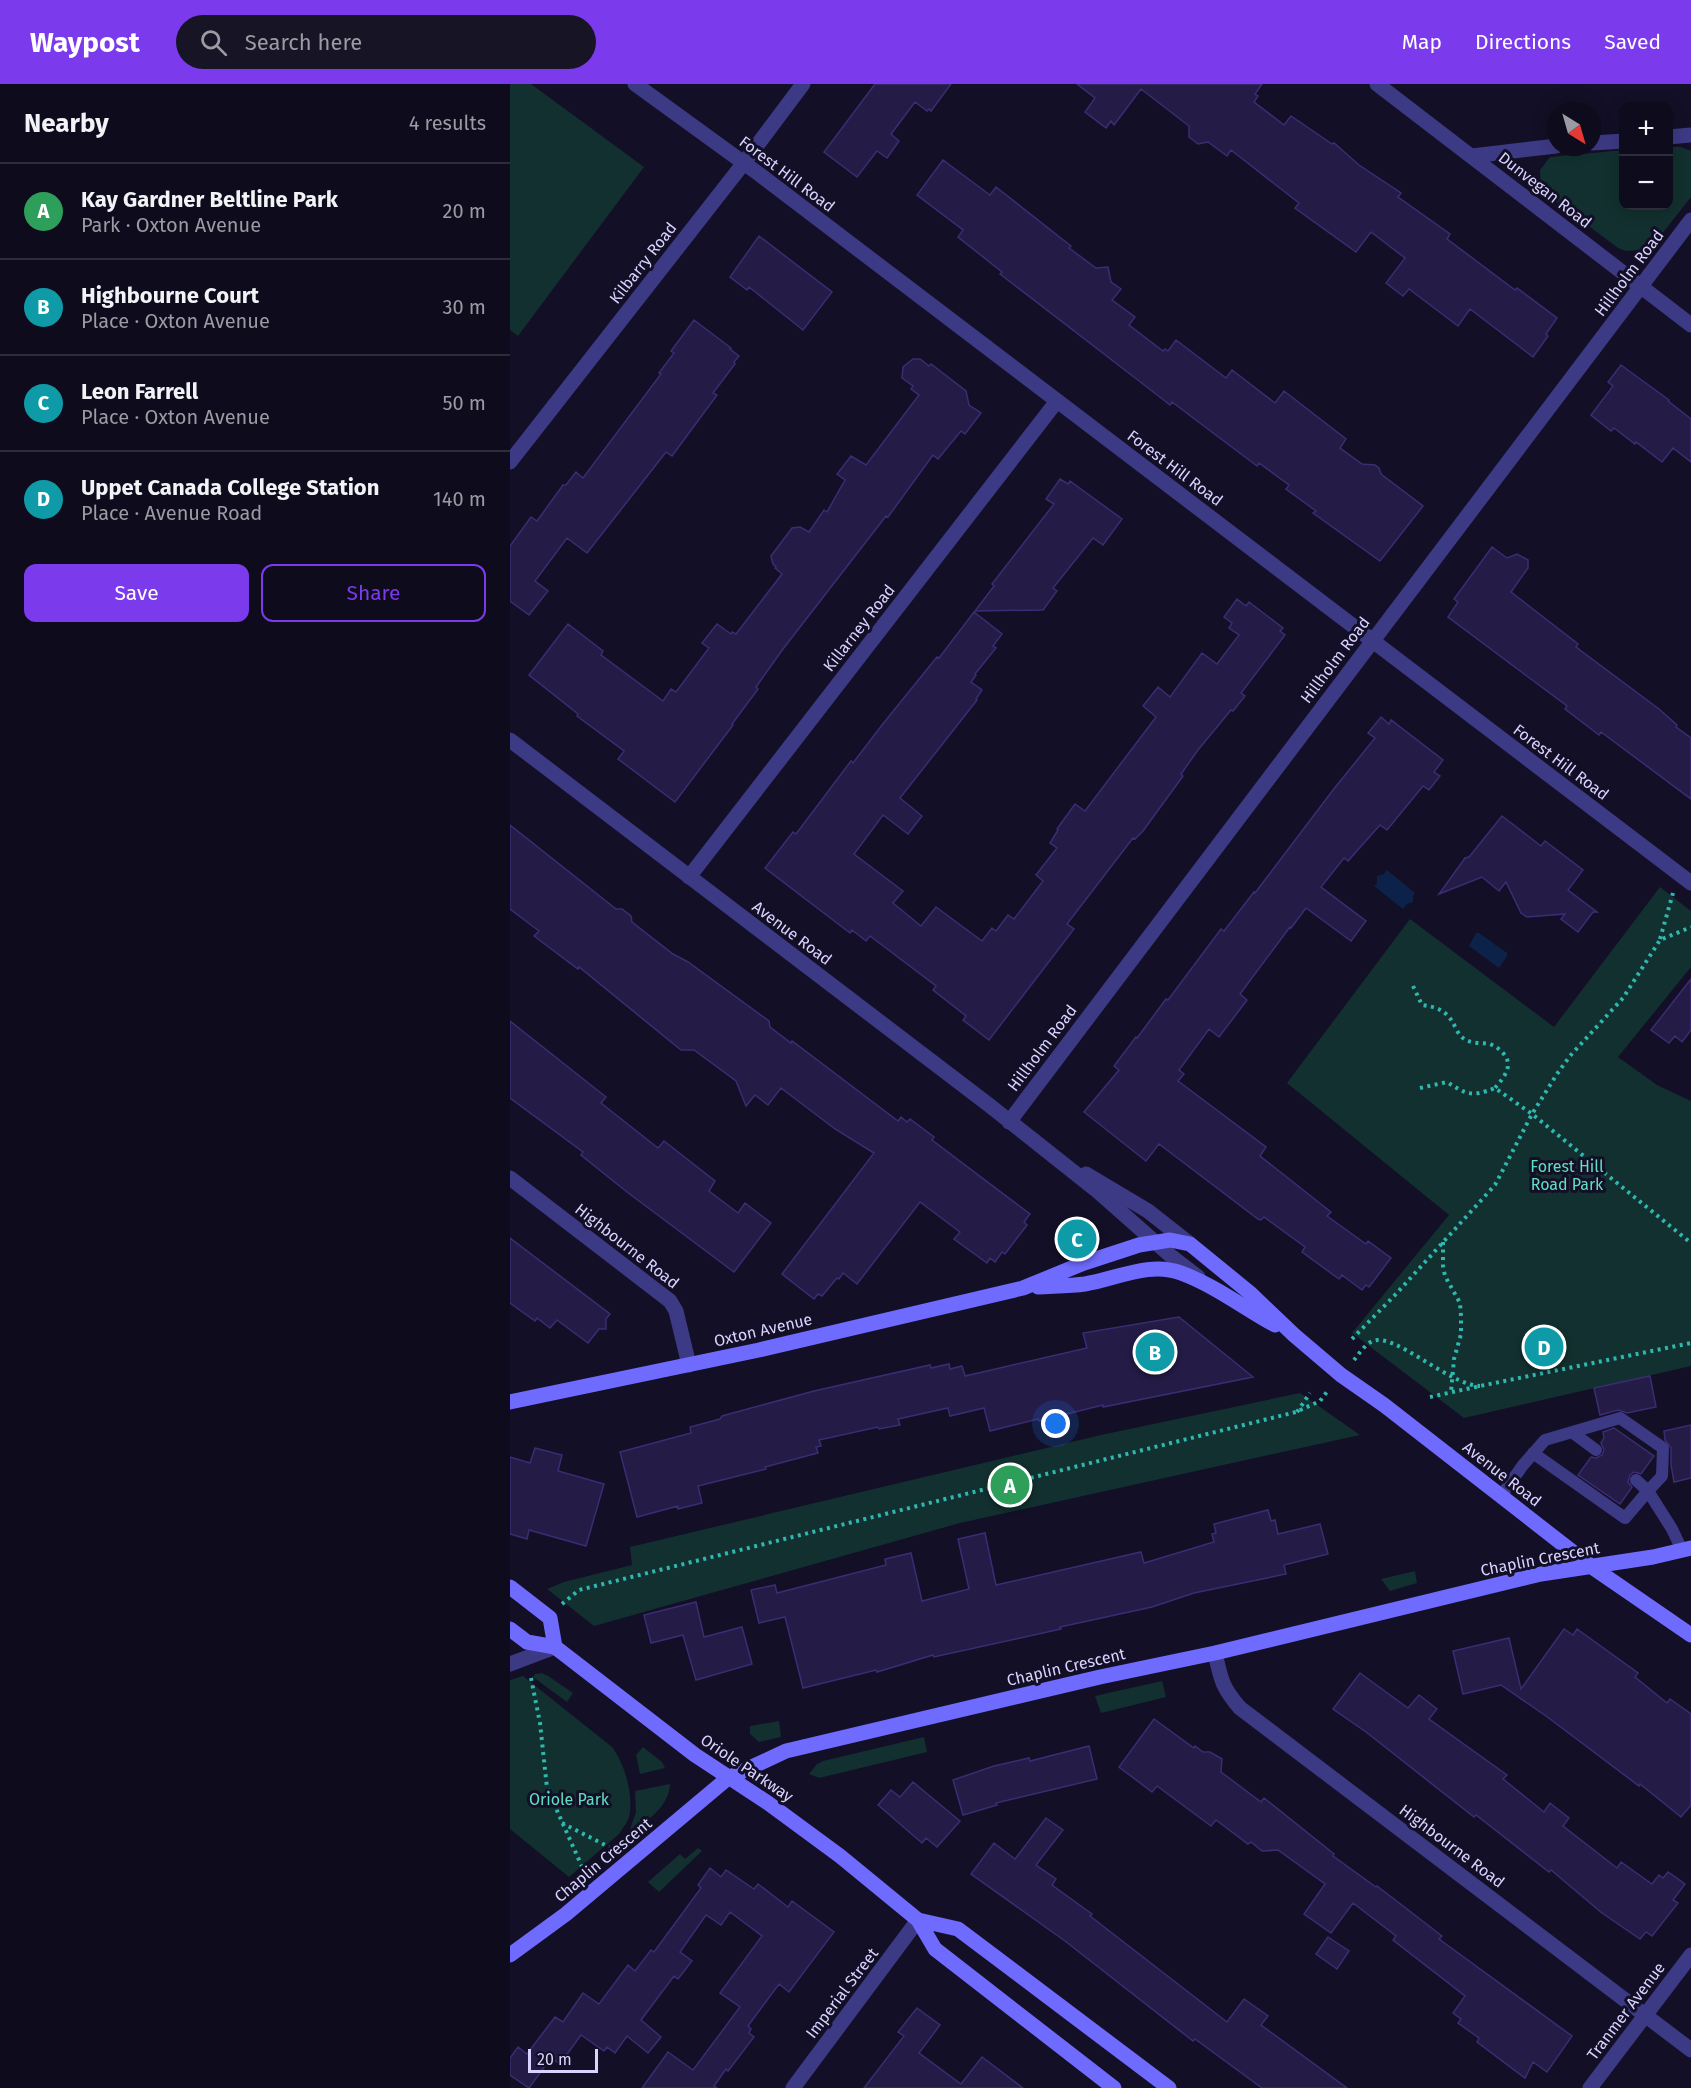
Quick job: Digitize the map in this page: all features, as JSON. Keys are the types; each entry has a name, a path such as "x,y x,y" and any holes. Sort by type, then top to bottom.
{"street":[{"name":"Forest Hill Road","path":"635,84 1057,401 1691,883"},
{"name":"Kilbarry Road","path":"510,462 743,164 802,84"},
{"name":"Dunvegan Road","path":"1377,84 1691,325"},
{"path":"1673,137 1691,135"},
{"path":"1601,142 1619,141"},
{"path":"1472,156 1547,147"},
{"name":"Hillholm Road","path":"1009,1122 1691,220"},
{"name":"Killarney Road","path":"689,877 1057,401"},
{"name":"Avenue Road","path":"510,740 989,1105 1213,1288 1294,1335"},
{"name":"Avenue Road","path":"1052,1155 1148,1211 1250,1293 1331,1366 1592,1567 1691,1635"},
{"name":"Highbourne Road","path":"510,1178 670,1301 676,1311 689,1365"},
{"name":"Oxton Avenue","path":"1023,1288 1084,1263 1139,1245 1170,1240 1190,1244"},
{"name":"Oxton Avenue","path":"510,1402 689,1365 1023,1288 1085,1284 1143,1270 1159,1269 1180,1272 1213,1288"},
{"name":"Chaplin Crescent","path":"510,1955 566,1914 728,1778 786,1752 1100,1677 1215,1653 1541,1574 1686,1549"},
{"path":"510,1587 550,1618 555,1647 510,1664"},
{"name":"Oriole Parkway","path":"510,1629 527,1642 555,1647 728,1778 777,1810 918,1920 935,1949 1114,2088"},
{"name":"Highbourne Road","path":"1215,1653 1221,1683 1240,1708 1691,2050"},
{"name":"Oriole Parkway","path":"918,1920 958,1929 1169,2088"},
{"name":"Imperial Street","path":"793,2088 918,1920"},
{"name":"Tranmer Avenue","path":"1590,2088 1691,1955"}],"lane":[{"path":"1501,1496 1533,1453 1545,1440 1620,1418 1663,1448 1662,1476 1625,1518 1533,1453"},
{"path":"1573,1433 1596,1450"},
{"path":"1636,1480 1648,1491 1686,1549"}],"path":[{"path":"1352,1339 1495,1185 1532,1114 1570,1056 1623,998 1660,940 1674,893"},
{"path":"1660,940 1691,927"},
{"path":"1413,986 1422,1005 1434,1006 1443,1011 1452,1020 1460,1035 1470,1042 1490,1044 1506,1056 1509,1066 1506,1075 1495,1088 1480,1094 1465,1094 1447,1082 1420,1088"},
{"path":"1495,1088 1532,1114 1691,1243"},
{"path":"1443,1242 1445,1276 1460,1303 1461,1316 1461,1334 1451,1377 1451,1392"},
{"path":"1363,1350 1372,1341 1381,1339 1407,1351 1451,1377 1480,1386"},
{"path":"1430,1397 1691,1343"},
{"path":"1296,1412 1310,1393"},
{"path":"560,1606 579,1590 1296,1412 1310,1407 1324,1396"},
{"path":"531,1678 540,1723 547,1788 583,1869"},
{"path":"562,1823 609,1847"}],"green space":[{"path":"510,84 531,84 644,167 518,336 510,330"},
{"path":"1673,147 1691,151 1691,197 1654,244 1645,250 1626,251 1618,248 1541,188 1540,170 1550,157 1601,156 1601,152 1619,150 1619,210 1673,210"},
{"name":"Forest Hill Road Park","path":"1660,887 1691,911 1691,967 1618,1057 1657,1085 1691,1101 1691,1366 1464,1418 1352,1333 1449,1215 1287,1083 1410,919 1554,1027"},
{"path":"1300,1393 1360,1435 960,1523 594,1626 547,1589 564,1582 632,1565 630,1547 1101,1435"},
{"path":"1415,1571 1417,1583 1390,1591 1381,1579"},
{"path":"542,1673 573,1693 567,1702 533,1677 535,1674"},
{"name":"Oriole Park","path":"523,1676 612,1747 621,1762 627,1780 630,1809 626,1824 619,1834 569,1877 510,1829 510,1680"},
{"path":"1162,1681 1166,1697 1101,1713 1095,1696"},
{"path":"779,1721 781,1737 759,1742 750,1734 750,1726"},
{"path":"924,1737 927,1752 819,1778 809,1774 817,1764 823,1761"},
{"path":"643,1747 662,1762 665,1768 640,1774 636,1755"},
{"path":"670,1784 669,1793 661,1807 628,1835 636,1812 635,1791"},
{"path":"698,1848 702,1851 659,1892 648,1882 680,1854 685,1859"}],"water":[{"path":"1387,870 1415,893 1413,902 1407,904 1403,909 1374,886 1377,883 1377,876 1384,874"},
{"path":"1476,933 1507,953 1499,968 1469,946"}],"building":[{"path":"875,84 951,84 931,111 929,109 927,111 915,102 891,134 899,141 887,158 877,151 857,177 824,152"},
{"path":"1077,84 1262,84 1255,94 1258,96 1254,102 1284,125 1291,116 1332,144 1334,143 1359,165 1401,193 1398,197 1450,234 1447,239 1557,318 1546,334 1548,336 1533,357 1470,309 1458,326 1409,289 1403,296 1386,283 1405,258 1371,232 1356,252 1295,208 1299,203 1231,150 1227,156 1208,142 1198,144 1189,137 1189,126 1141,89 1114,125 1111,121 1106,128 1085,112 1095,98"},
{"path":"943,160 990,195 996,187 1096,268 1108,267 1111,282 1121,289 1112,300 1135,317 1129,325 1163,351 1165,349 1168,351 1176,340 1226,378 1232,370 1275,403 1284,391 1346,439 1340,448 1362,464 1375,465 1381,474 1423,506 1380,561 1313,513 1316,511 1286,489 1289,485 1259,463 1257,466 1172,402 1170,405 1000,274 1002,272 958,237 963,230 917,195"},
{"path":"759,236 832,292 803,330 749,287 747,290 730,277"},
{"path":"694,320 739,356 735,364 713,393 717,395 672,456 666,452 587,553 567,538 535,581 548,591 529,615 510,601 510,546 531,517 537,521 563,485 566,485 576,472 583,478 661,374 659,373 674,353 671,351"},
{"path":"913,359 920,359 929,366 931,364 966,391 969,405 981,413 965,434 961,431 938,459 933,455 888,517 886,516 783,649 733,725 675,802 618,759 624,751 577,716 578,714 529,675 568,624 603,651 601,655 663,701 671,689 676,692 709,648 702,643 717,624 731,634 732,632 736,634 782,574 775,568 771,556 792,528 800,527 809,532 824,510 827,512 845,480 837,474 851,456 866,465 919,395 911,389 913,386 902,378 903,367"},
{"path":"1621,365 1691,419 1691,462 1673,448 1662,462 1636,442 1635,444 1614,428 1611,431 1591,415 1613,386 1608,382"},
{"path":"1060,479 1068,484 1070,481 1122,519 1103,545 1093,538 1053,588 1057,591 1043,610 975,611 994,586 992,584 1054,504 1046,499"},
{"path":"1492,547 1507,558 1517,554 1528,560 1528,568 1511,592 1578,644 1576,647 1659,709 1677,725 1676,727 1691,738 1691,799 1601,732 1599,735 1565,709 1567,706 1448,617 1458,602 1454,599"},
{"path":"1237,599 1246,606 1249,602 1283,628 1280,631 1285,635 1241,693 1245,696 1198,750 1181,774 1183,776 1143,831 1135,839 1133,838 1067,924 1074,929 989,1040 963,1020 966,1016 933,990 936,986 870,936 866,941 852,930 850,933 765,868 793,832 796,834 851,761 853,763 974,612 1002,634 993,646 996,648 971,682 982,690 977,700 900,798 922,816 908,834 883,815 854,854 903,891 893,903 921,926 936,907 982,941 992,928 996,931 1008,915 1014,919 1043,881 1036,875 1057,848 1050,843 1057,829 1075,804 1085,811 1156,717 1143,706 1158,687 1170,697 1202,653 1217,664 1239,635 1229,628 1232,623 1224,617"},
{"path":"1381,717 1389,724 1391,720 1443,760 1434,772 1440,776 1429,790 1423,786 1387,830 1380,825 1348,861 1344,858 1321,887 1366,921 1351,941 1306,908 1240,994 1247,1000 1219,1037 1209,1029 1179,1070 1184,1074 1178,1081 1266,1147 1260,1156 1331,1212 1327,1216 1366,1244 1368,1241 1391,1258 1369,1287 1366,1285 1362,1290 1342,1275 1339,1279 1302,1252 1305,1247 1264,1217 1261,1220 1258,1219 1159,1144 1146,1161 1084,1112 1119,1070 1114,1066 1136,1037 1166,999 1168,1000 1221,929 1224,931 1255,893 1375,738 1368,733"},
{"path":"1502,816 1541,846 1545,841 1583,870 1568,890 1597,912 1593,912 1578,932 1561,919 1565,914 1527,917 1521,913 1506,882 1499,891 1482,877 1439,894 1465,858 1469,857"},
{"path":"510,825 616,909 622,909 631,916 632,922 673,954 688,962 769,1021 770,1027 791,1043 792,1041 898,1121 901,1117 907,1122 910,1119 934,1137 932,1140 1030,1214 1024,1222 1027,1225 1005,1254 1002,1252 995,1262 990,1258 987,1263 954,1239 960,1232 920,1202 857,1284 843,1273 822,1296 818,1294 814,1299 782,1274 874,1153 835,1129 781,1088 768,1105 755,1095 746,1106 736,1081 694,1050 681,1050 579,967 578,969 534,936 539,931 510,909"},
{"path":"1691,979 1691,1030 1682,1042 1675,1036 1669,1043 1651,1030"},
{"path":"510,1021 606,1097 601,1103 658,1148 664,1141 715,1181 709,1191 738,1213 745,1203 771,1223 734,1272 627,1192 581,1155 583,1152 510,1098"},
{"path":"510,1238 610,1314 606,1319 606,1329 599,1329 588,1343 557,1320 550,1328 537,1318 535,1321 510,1303"},
{"path":"1179,1317 1253,1377 1103,1407 1103,1405 990,1431 984,1408 950,1416 948,1408 898,1419 900,1425 879,1429 878,1427 819,1440 821,1446 816,1447 818,1453 698,1486 702,1503 678,1509 678,1506 637,1517 620,1452 691,1433 690,1427 720,1419 722,1416 814,1391 930,1365 931,1368 949,1364 950,1369 962,1366 965,1376 1087,1348 1083,1333"},
{"path":"1650,1376 1656,1407 1627,1413 1618,1410 1600,1415 1594,1388"},
{"path":"1691,1425 1691,1478 1674,1482 1671,1448 1665,1440 1664,1431"},
{"path":"1614,1428 1654,1456 1641,1474 1634,1472 1630,1475 1628,1482 1632,1487 1620,1504 1578,1475 1591,1457 1596,1458 1602,1455 1603,1432"},
{"path":"535,1448 562,1455 558,1471 604,1484 586,1546 529,1530 527,1539 510,1534 510,1457 530,1463"},
{"path":"1268,1510 1271,1521 1275,1520 1278,1534 1320,1524 1328,1554 1284,1565 1286,1574 1194,1593 1152,1607 934,1657 933,1655 877,1672 876,1670 803,1688 785,1617 759,1623 751,1590 775,1585 777,1593 886,1565 885,1559 911,1553 922,1601 969,1589 958,1539 985,1533 996,1585 1141,1552 1144,1563 1214,1542 1212,1534 1216,1533 1214,1524"},
{"path":"696,1602 704,1637 742,1627 752,1664 696,1680 683,1635 651,1643 644,1615"},
{"path":"1564,1629 1573,1635 1577,1629 1638,1673 1635,1677 1667,1703 1670,1699 1691,1714 1691,1805 1681,1817 1640,1784 1639,1786 1501,1685 1463,1694 1453,1651 1509,1638 1521,1689"},
{"path":"1360,1673 1408,1708 1419,1695 1437,1709 1429,1719 1507,1775 1503,1779 1544,1812 1550,1803 1569,1818 1563,1826 1617,1868 1621,1862 1652,1884 1659,1875 1663,1878 1668,1872 1685,1884 1673,1900 1678,1903 1652,1936 1646,1932 1640,1939 1602,1913 1551,1870 1549,1872 1476,1815 1474,1817 1366,1732 1333,1709"},
{"path":"1154,1719 1194,1748 1195,1746 1203,1752 1210,1752 1222,1759 1221,1772 1261,1802 1264,1798 1334,1854 1333,1856 1377,1886 1442,1936 1439,1939 1572,2036 1547,2072 1533,2062 1525,2078 1477,2042 1479,2038 1458,2023 1461,2019 1453,2013 1465,1996 1393,1940 1396,1936 1353,1903 1331,1933 1304,1914 1325,1884 1278,1850 1262,1851 1251,1842 1248,1844 1216,1820 1211,1826 1157,1786 1152,1792 1119,1767"},
{"path":"1089,1746 1097,1779 996,1803 997,1805 963,1815 953,1780 994,1766 1029,1758 1030,1761"},
{"path":"913,1782 960,1821 937,1847 926,1838 922,1843 878,1805 891,1790 900,1797"},
{"path":"1046,1818 1063,1830 1036,1865 1056,1879 1052,1885 1092,1914 1090,1916 1227,2022 1244,1999 1268,2016 1261,2025 1347,2088 1262,2088 1195,2039 1193,2041 1065,1941 971,1874 994,1843 1015,1859"},
{"path":"710,1868 721,1877 726,1870 754,1889 758,1884 788,1907 792,1901 834,1932 789,1992 779,1984 748,2026 751,2029 749,2033 754,2037 728,2071 726,2069 714,2086 717,2088 642,2088 668,2052 693,2070 740,2007 720,1993 762,1936 730,1912 721,1925 706,1915 680,1952 692,1961 678,1979 674,1976 641,2020 661,2037 648,2053 627,2036 615,2053 607,2047 604,2051 581,2035 560,2064 551,2058 529,2088 510,2075 510,2058 518,2047 527,2054 555,2017 563,2022 583,1993 599,2004 628,1965 635,1971 651,1950 654,1952 701,1888 698,1885"},
{"path":"1328,1937 1349,1951 1337,1969 1316,1954"},
{"path":"917,2008 940,2025 919,2053 961,2084 982,2057 1023,2088 864,2088 904,2036 898,2032"}],"place":[{"name":"Leon Farrell","path":"1077,1239"},
{"name":"Uppet Canada College Station","path":"1544,1347"},
{"name":"Highbourne Court","path":"1155,1352"},
{"name":"Kay Gardner Beltline Park","path":"1010,1485"}]}
